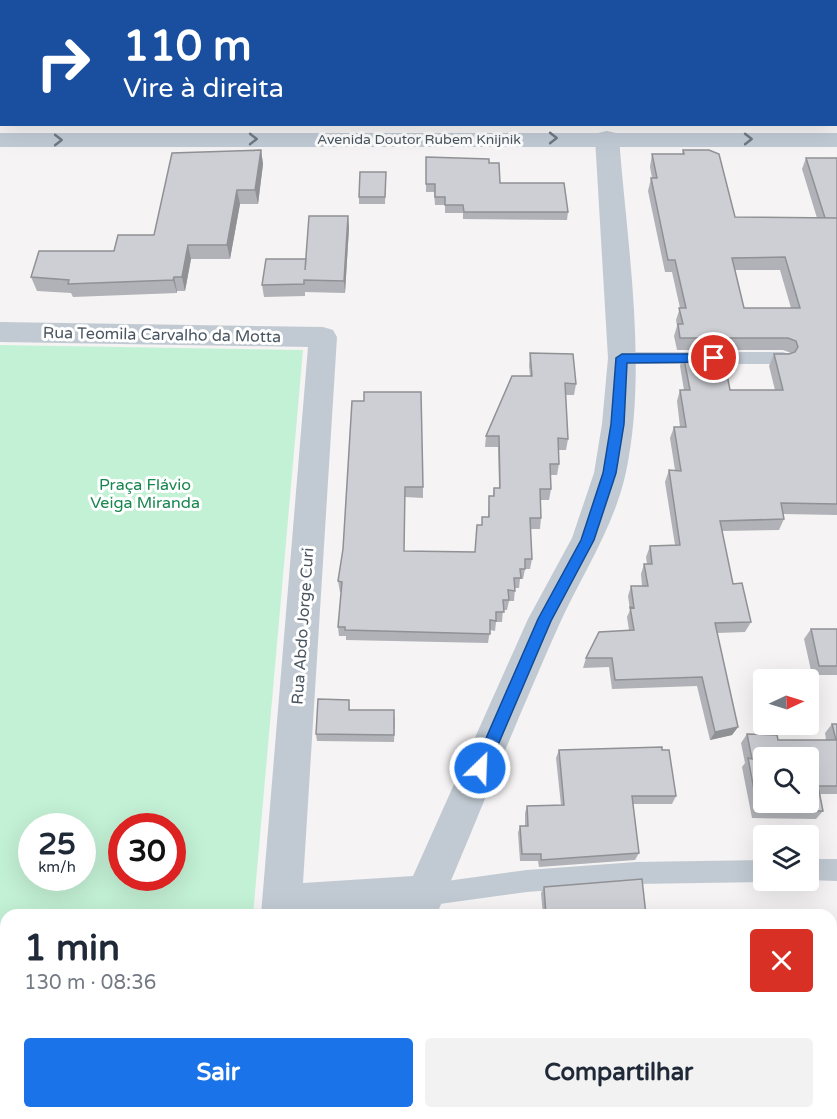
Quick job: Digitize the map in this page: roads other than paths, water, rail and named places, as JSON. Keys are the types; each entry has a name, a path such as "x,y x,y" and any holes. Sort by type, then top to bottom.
{"street":[{"name":"Avenida Doutor Rubem Knijnik","path":"8,130 606,131 837,140"},
{"path":"312,909 430,905 545,619 587,540 610,473 617,424 622,358 606,131"},
{"name":"Rua Teomila Carvalho da Motta","path":"0,332 323,337"},
{"name":"Rua Abdo Jorge Curi","path":"282,909 323,337"}],"lane":[{"path":"622,358 783,358"},
{"path":"819,870 837,870"},
{"path":"430,905 527,881 753,871"}],"park label":[{"name":"Praça Flávio Veiga Miranda","path":"145,493"}]}
